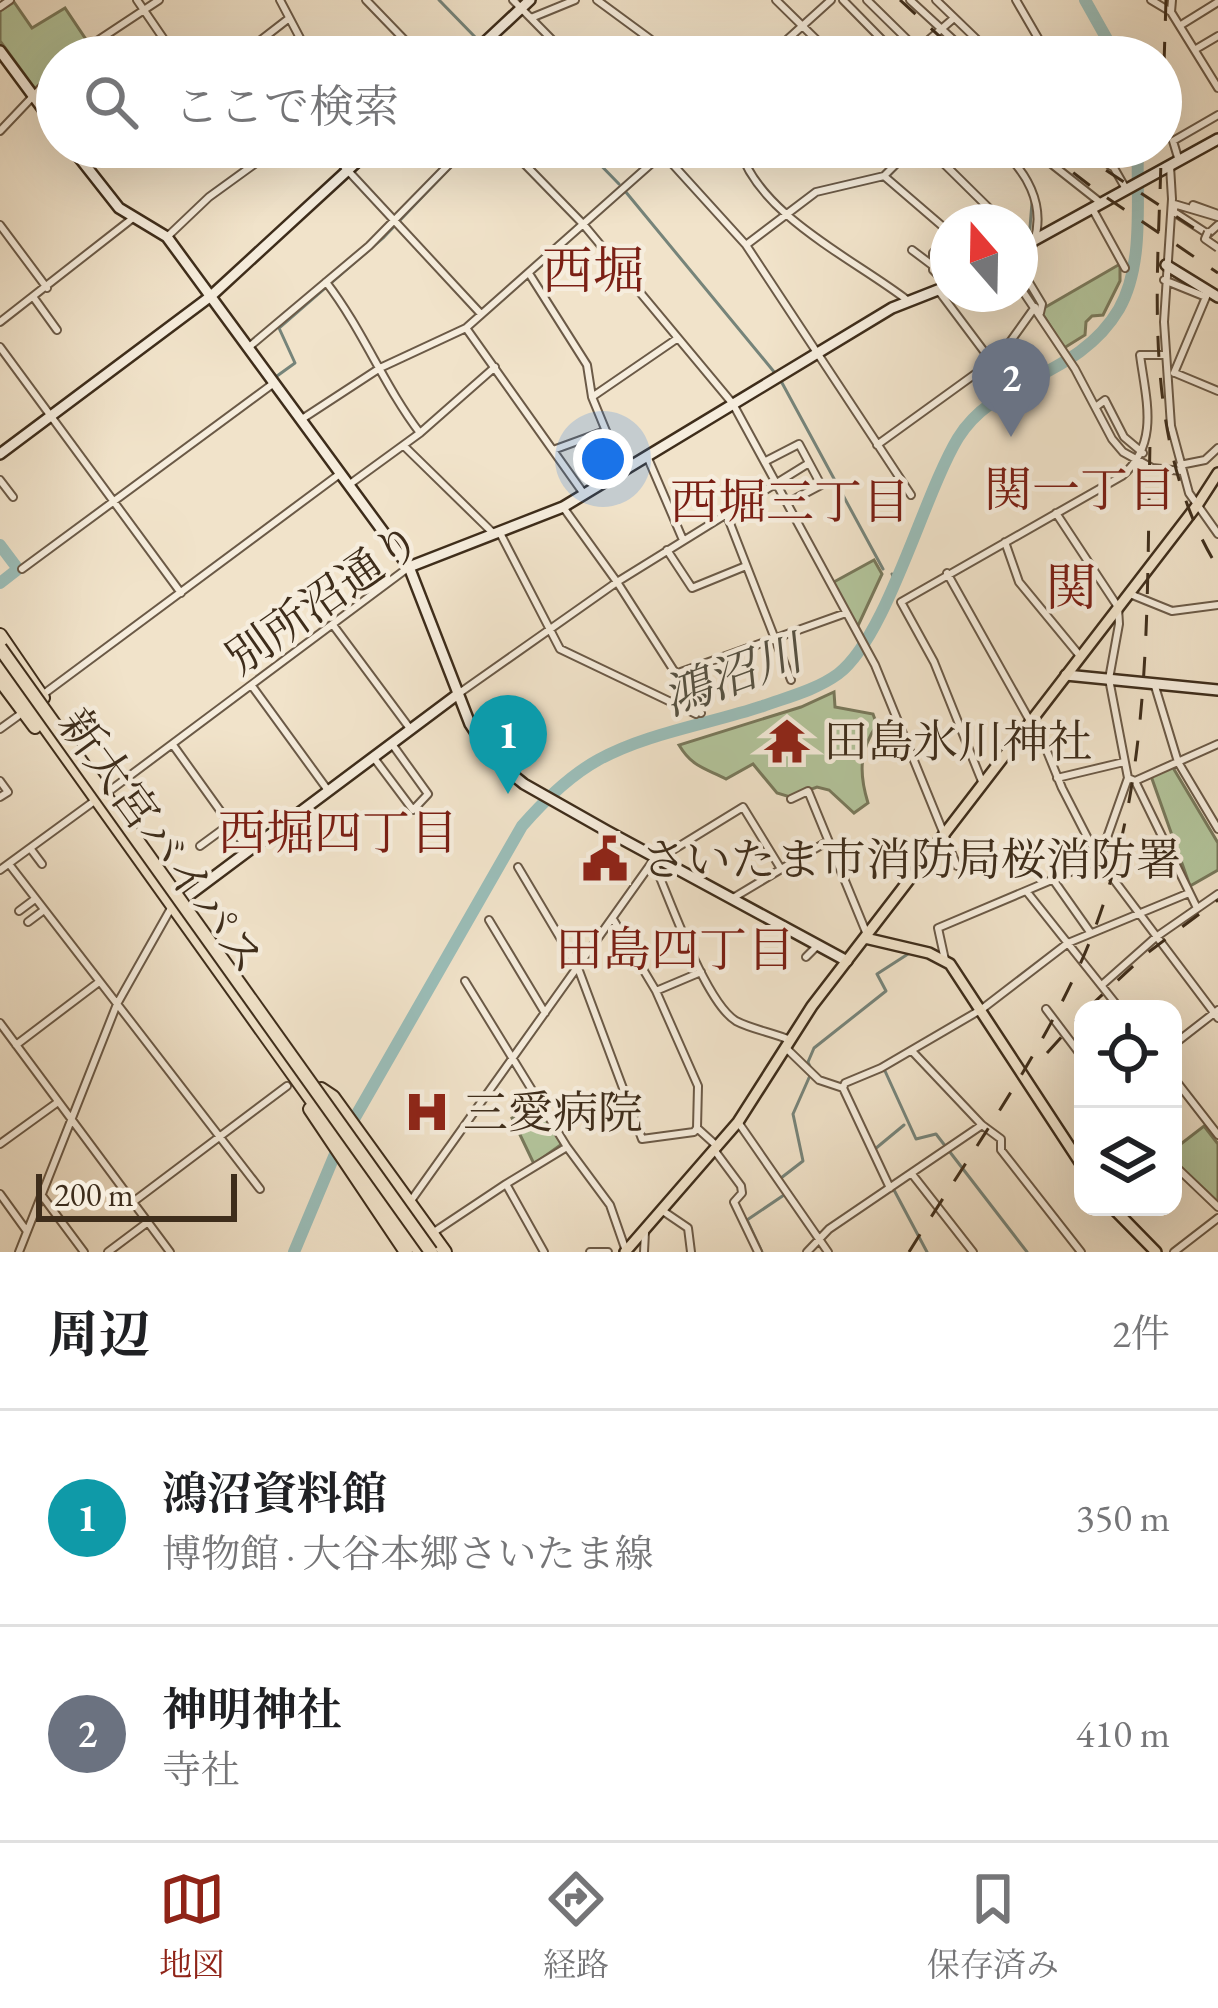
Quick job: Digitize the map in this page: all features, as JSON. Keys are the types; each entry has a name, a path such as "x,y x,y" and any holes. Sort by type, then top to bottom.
{"highway":[{"name":"新大宮バイパス","path":"0,634 6,651 321,1089 445,1252"},
{"path":"418,1252 0,663 6,651 432,1252"},
{"name":"新大宮バイパス","path":"0,680 418,1252"},
{"name":"新大宮バイパス","path":"357,1136 432,1252"},
{"name":"新大宮バイパス","path":"345,1157 405,1252"}],"main road":[{"path":"625,1251 738,1121 847,961 1218,473"},
{"path":"866,937 945,960 1074,1153"},
{"path":"1121,1216 1156,1252"}],"street":[{"path":"0,7 10,0"},
{"path":"137,0 162,36"},
{"path":"105,36 159,0"},
{"path":"280,0 298,36"},
{"path":"366,0 401,36"},
{"path":"531,18 574,0"},
{"path":"597,0 646,36"},
{"path":"776,0 813,36"},
{"path":"790,36 831,0"},
{"path":"843,0 878,36"},
{"path":"867,0 903,36"},
{"path":"910,0 963,36"},
{"path":"936,0 955,36"},
{"path":"1016,0 1037,36"},
{"path":"1151,0 1181,25 1218,88"},
{"path":"1171,12 1172,0"},
{"path":"1181,25 1218,2"},
{"path":"489,36 521,3 549,36"},
{"path":"266,36 288,19"},
{"path":"932,36 945,24"},
{"path":"1196,50 1218,36"},
{"path":"0,51 36,100"},
{"path":"1208,70 1218,64"},
{"path":"1,128 36,93"},
{"path":"1182,136 1218,115"},
{"path":"1182,159 1218,139"},
{"path":"87,168 118,208 167,237 410,567 477,738 493,759 541,793 655,859 847,961"},
{"path":"167,237 209,197 252,168"},
{"path":"345,168 481,314"},
{"path":"0,454 211,296 351,168"},
{"path":"249,347 328,285 446,168"},
{"path":"528,168 583,224 733,404 869,655 957,866"},
{"path":"302,419 380,368 466,328 643,168"},
{"path":"679,168 746,245 911,495"},
{"path":"746,168 758,187 819,241 907,300"},
{"path":"746,245 816,192 884,176 892,168"},
{"path":"948,168 985,204"},
{"path":"1020,168 1034,204"},
{"path":"1053,168 1096,206 1125,268"},
{"path":"1114,168 1134,185"},
{"path":"1038,237 1165,168"},
{"path":"1174,168 1164,280 1166,355 1181,468 1189,493 1218,534"},
{"path":"884,176 930,218"},
{"path":"1172,199 1218,219"},
{"path":"1174,204 1218,219 1208,234 1174,212 1174,204"},
{"path":"0,322 133,218"},
{"path":"0,225 46,288"},
{"path":"1208,232 1205,239 1218,248"},
{"path":"912,250 930,264"},
{"path":"1166,265 1218,297"},
{"path":"530,274 587,365 592,397 622,470"},
{"path":"1164,280 1205,297 1170,371"},
{"path":"328,285 351,315 420,433"},
{"name":"別所沼通り","path":"108,792 410,567 563,507 907,300 930,292"},
{"path":"34,298 57,330"},
{"path":"961,312 992,362"},
{"path":"877,445 992,362 1035,312"},
{"path":"1038,312 1112,439 1163,471 1205,460 1218,448"},
{"path":"466,328 584,494"},
{"path":"592,397 678,338"},
{"path":"0,347 181,593"},
{"path":"983,784 934,662 901,602 1122,476 1141,457 1147,412 1140,355 1166,355"},
{"path":"350,484 404,446 495,367"},
{"path":"1170,371 1218,391"},
{"path":"22,568 274,382"},
{"path":"553,450 605,431"},
{"path":"765,462 799,444 821,485 788,503"},
{"path":"404,446 496,532 560,649 698,714 678,674 563,507"},
{"path":"647,456 683,540"},
{"path":"184,898 617,582 809,463"},
{"path":"41,696 341,473"},
{"path":"0,480 13,496"},
{"path":"726,513 791,680"},
{"path":"1056,513 1118,607 1109,679 1125,762 1197,908"},
{"path":"1005,542 1018,582 1080,656"},
{"path":"668,550 692,588 746,566"},
{"path":"947,573 1031,719 1099,860 1216,1014 1182,1039"},
{"path":"1130,594 1172,611 1218,604"},
{"path":"678,674 846,614"},
{"path":"333,625 411,730"},
{"path":"1066,675 1218,690"},
{"path":"1154,683 1178,761 1215,816 1218,829"},
{"path":"251,686 329,791"},
{"path":"0,729 18,716"},
{"path":"374,758 413,810 428,794 392,744"},
{"path":"945,960 938,928 1099,860 1132,779 1218,744"},
{"path":"173,745 249,851"},
{"path":"1058,778 1125,762"},
{"path":"0,781 8,792 0,797"},
{"path":"791,799 808,791 866,937"},
{"path":"0,870 93,802"},
{"path":"410,1202 655,859 743,807 781,869"},
{"path":"200,846 230,824"},
{"path":"733,898 829,840"},
{"path":"30,848 42,864"},
{"path":"655,859 701,972 723,1008 737,1021 788,1044 819,1081 843,1088 890,1188"},
{"path":"9,863 260,1190"},
{"path":"518,867 578,968 642,1139 694,1132 698,1086 656,991 612,919"},
{"path":"1054,881 1090,933"},
{"path":"1028,892 1113,1000"},
{"path":"843,1088 982,1009 1068,943 1189,893"},
{"path":"1102,986 1156,938 1218,894"},
{"path":"19,911 35,898"},
{"path":"28,922 44,910"},
{"path":"19,1252 117,1004 170,910"},
{"path":"490,920 544,1012"},
{"path":"806,957 818,945"},
{"path":"656,991 701,972"},
{"path":"465,981 567,1147 610,1205 625,1251"},
{"path":"16,1045 100,982"},
{"path":"1046,1009 1074,1046"},
{"path":"0,1024 170,1252"},
{"path":"910,1050 1001,1139 1001,1150 1081,1252"},
{"path":"133,1202 287,1086"},
{"path":"1182,1089 1218,1135"},
{"path":"553,1123 624,1098"},
{"path":"0,1144 58,1102"},
{"path":"1210,1125 1218,1118"},
{"path":"738,1121 828,1252"},
{"path":"807,1252 829,1229 982,1125"},
{"path":"697,1127 741,1186 742,1193 734,1202 758,1252"},
{"path":"432,1234 567,1147"},
{"path":"912,1173 973,1252"},
{"path":"1182,1173 1218,1207"},
{"path":"506,1184 544,1252"},
{"path":"0,1194 28,1232"},
{"path":"42,1196 84,1252"},
{"path":"663,1210 688,1228 691,1252"},
{"path":"1174,1252 1218,1218"},
{"path":"108,1252 148,1222"},
{"path":"644,1252 646,1228"},
{"path":"590,1252 608,1252"}],"green space":[{"path":"14,2 32,28 65,8 84,36 36,36 35,89 0,41 0,11"},
{"path":"1120,264 1120,281 1103,315 1092,316 1085,335 1064,348 1042,313 1044,308"},
{"path":"874,560 882,574 857,628 832,583"},
{"path":"834,692 835,707 873,714 877,725 862,762 868,803 854,813 829,790 817,787 790,797 777,793 753,764 726,779 694,763 679,745 801,707"},
{"path":"1172,766 1218,843 1218,870 1190,886 1151,776"},
{"path":"536,1104 562,1144 534,1164 512,1118"},
{"path":"1204,1126 1218,1144 1218,1205 1182,1171 1182,1143"}],"waterway":[{"path":"439,0 474,36"},
{"name":"鴻沼川","path":"1085,0 1105,36"},
{"path":"277,376 295,363 279,328 384,237 450,168"},
{"path":"603,168 619,184"},
{"name":"鴻沼川","path":"294,1252 338,1147 522,826 557,790 598,760 658,736 802,693 838,674 856,656 888,598 958,438 993,402 1082,350 1119,309 1136,251 1138,168"},
{"path":"625,191 775,373"},
{"path":"991,386 1017,337"},
{"path":"781,381 883,569"},
{"path":"0,545 18,569 0,583"},
{"name":"鴻沼川","path":"892,574 894,579"},
{"path":"781,1178 803,1161 793,1114 812,1071 808,1062 814,1048 886,991 877,974 908,954"},
{"path":"885,1071 916,1139 936,1134 1027,1252"},
{"path":"875,1149 904,1125"},
{"path":"894,1190 927,1252"},
{"path":"762,1252 747,1220 784,1195"}],"railway":[{"path":"900,0 939,36"},
{"path":"1165,36 1166,0"},
{"path":"1067,168 1218,273"},
{"path":"1103,168 1218,244"},
{"path":"1161,168 1157,289 1161,386 1179,480 1195,525 1218,568"},
{"path":"909,1252 1040,1043 1102,908 1120,844 1141,712 1150,443"},
{"path":"1097,1000 1146,954 1218,900"},
{"path":"1047,1053 1074,1023"}],"place":[{"name":"神明神社","path":"1011,437"},
{"name":"田島氷川神社","path":"787,741"},
{"name":"鴻沼資料館","path":"508,794"},
{"name":"さいたま市消防局桜消防署","path":"605,859"},
{"name":"三愛病院","path":"427,1112"}],"district":[{"name":"西堀","path":"593,270"},
{"name":"関一丁目","path":"1080,489"},
{"name":"西堀三丁目","path":"790,501"},
{"name":"関","path":"1071,587"},
{"name":"西堀四丁目","path":"338,832"},
{"name":"田島四丁目","path":"675,949"}]}
